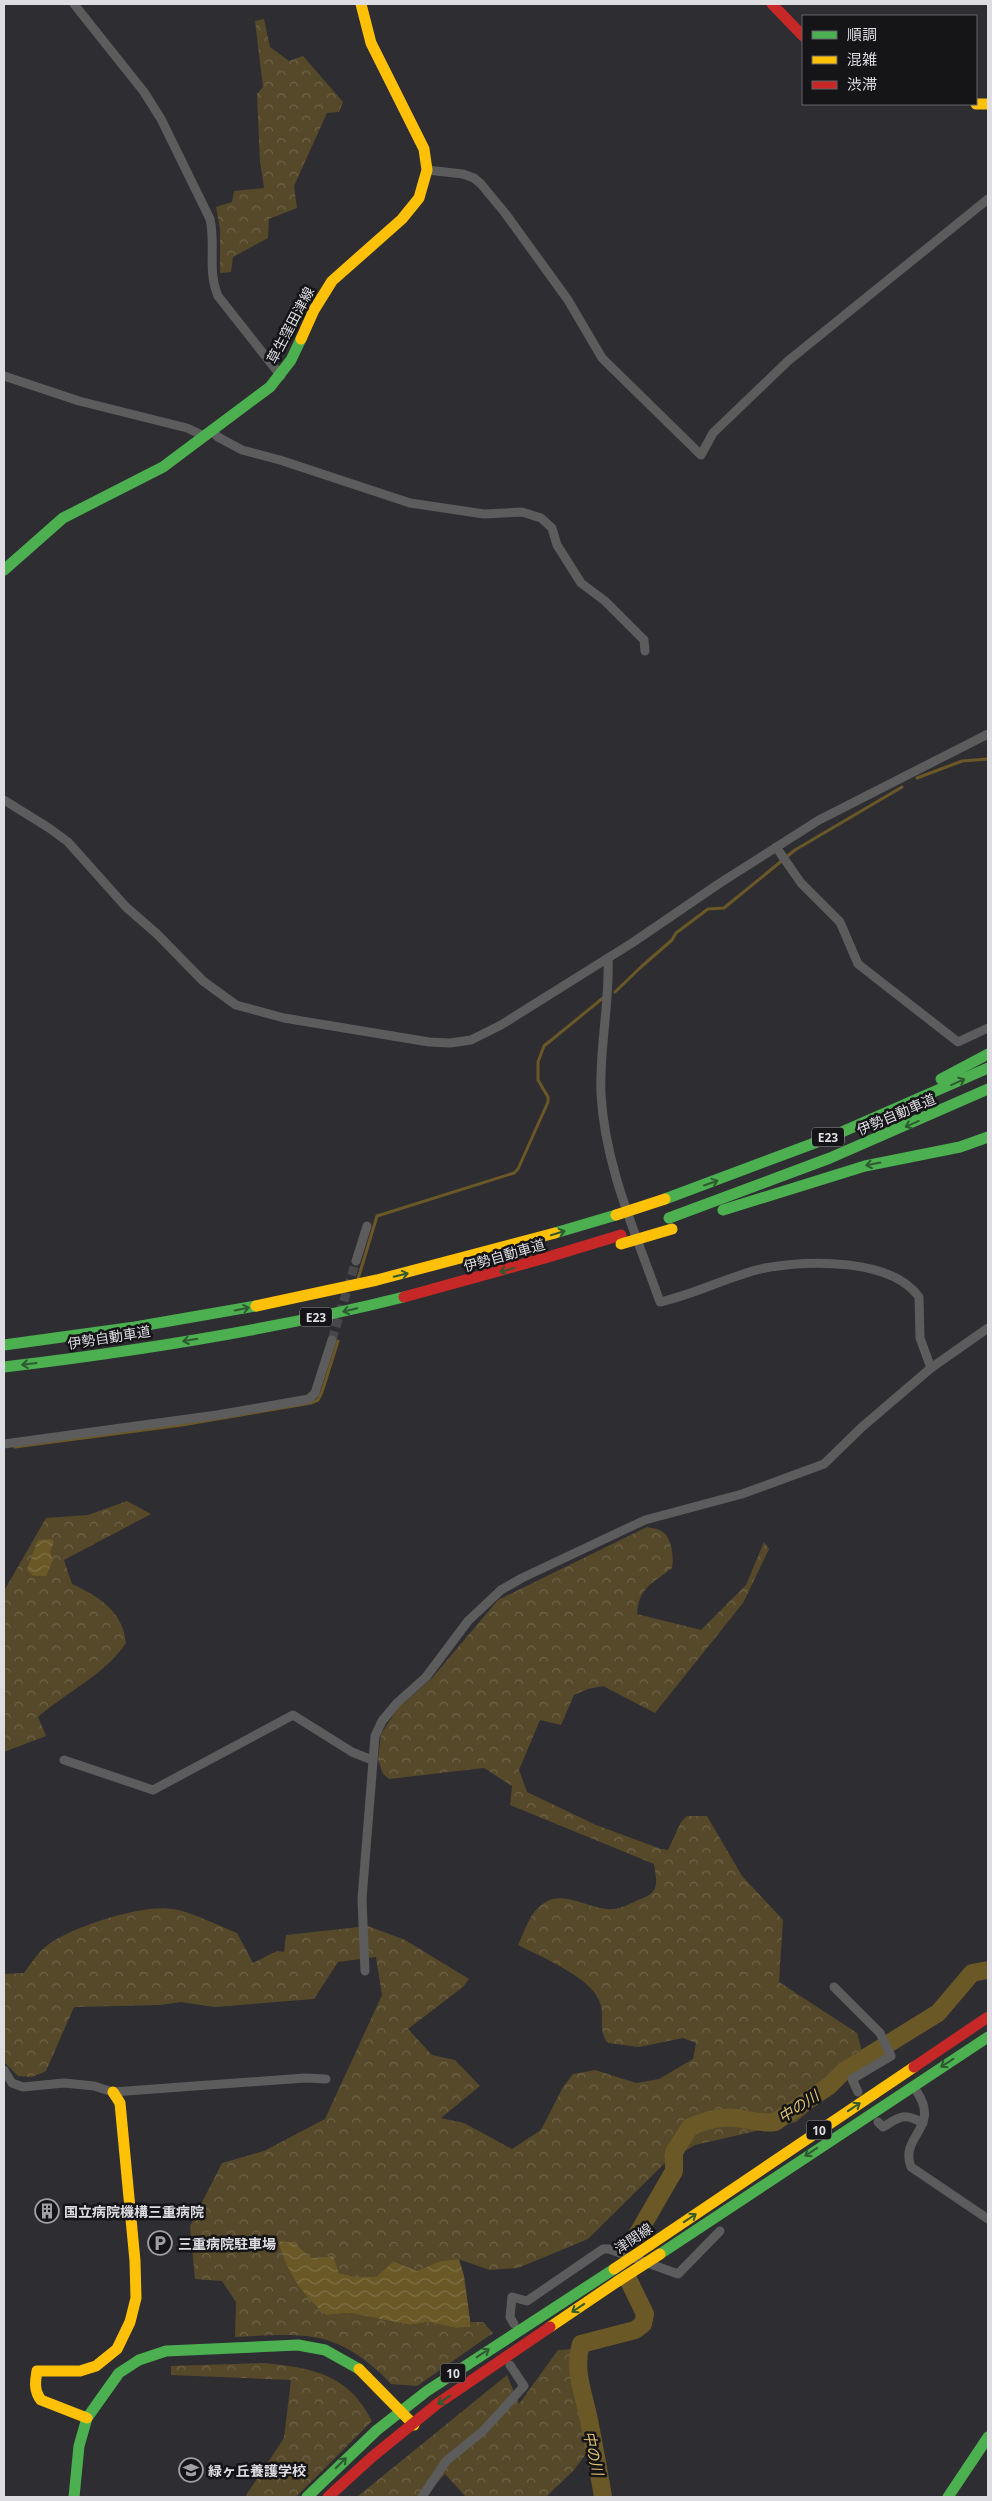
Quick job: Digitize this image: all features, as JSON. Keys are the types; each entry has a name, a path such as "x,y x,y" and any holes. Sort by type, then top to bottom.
{"main road":[{"name":"草生窪田津線","path":"4,570 63,518 163,467 206,432 249,404 281,376 327,288 347,267 409,212 422,192 427,170 421,140 367,34 361,4"},
{"path":"772,4 802,35"},
{"path":"850,1129 864,1118 988,1054"},
{"name":"伊勢自動車道","path":"4,1345 216,1314 343,1289 506,1248 616,1215 744,1171 850,1129 988,1068"},
{"name":"伊勢自動車道","path":"4,1367 113,1353 338,1313 621,1240 670,1224 889,1134 988,1089"},
{"path":"670,1224 865,1166 960,1147 988,1137"},
{"name":"津関線","path":"306,2497 347,2456 401,2410 464,2366 650,2245 988,2017"},
{"name":"津関線","path":"328,2497 372,2457 479,2374 988,2037"},
{"path":"88,2418 41,2400 37,2394 35,2384 38,2371 80,2371 103,2361 117,2349 130,2322 136,2298 135,2261 120,2103 113,2092"},
{"path":"74,2497 79,2446 88,2418 104,2391 119,2373 152,2354 194,2348 298,2345 325,2350 349,2361 372,2378 414,2424"},
{"path":"948,2497 988,2437"}],"street":[{"path":"74,4 113,50 161,119 210,219 212,231 211,269 213,285 218,296 281,376"},
{"path":"427,170 463,174 474,178 482,184 568,300 602,358 701,455 714,433 788,361 988,199"},
{"path":"4,376 79,401 206,432 242,450 289,463 410,503 484,514 522,512 541,518 551,526 557,545 581,583 605,601 644,640 645,651"},
{"path":"4,800 68,842 126,907 157,934 203,982 236,1005 260,1013 429,1042 462,1041 500,1025 779,851 846,805 988,734"},
{"path":"779,851 801,883 840,922 858,964 875,979 958,1042 988,1028"},
{"path":"608,958 608,1000 603,1036 601,1082 607,1137 613,1166 660,1302 767,1268 829,1263 880,1272 904,1281 919,1297 920,1338 931,1368"},
{"path":"356,1261 367,1226"},
{"path":"365,1971 362,1899 375,1736 382,1720 397,1703 426,1677 468,1621 501,1590 522,1578 645,1520 742,1494 824,1464 862,1427 931,1368 988,1328"},
{"path":"4,1444 218,1415 309,1399 315,1393 332,1340"},
{"path":"64,1760 153,1790 293,1715 352,1752 372,1760"},
{"path":"834,1988 874,2025 884,2039 891,2056 852,2079 858,2092"},
{"path":"4,2070 12,2083 23,2087 64,2083 94,2086 113,2092 305,2078 326,2079"},
{"path":"917,2092 924,2103 925,2117 910,2147 910,2167 988,2219"},
{"path":"878,2122 883,2128 902,2116 906,2116 923,2123"},
{"path":"514,2324 510,2317 512,2297 527,2301 603,2249 609,2249 678,2274 720,2231"},
{"path":"422,2497 446,2461 483,2431 524,2386 510,2365"}],"green space":[{"path":"264,19 270,47 289,61 303,56 343,102 339,112 327,113 294,186 297,208 269,219 268,238 233,257 231,272 220,273 220,228 216,207 232,202 234,191 264,188 260,161 257,94 263,87 255,21"},
{"path":"127,1501 151,1514 64,1560 72,1584 100,1600 114,1613 124,1632 126,1643 107,1665 38,1717 46,1736 4,1752 4,1591 46,1518 88,1515"},
{"path":"647,1527 660,1530 666,1535 672,1549 673,1564 672,1568 653,1582 644,1592 638,1605 637,1614 701,1630 746,1585 764,1542 769,1549 743,1603 655,1713 603,1686 588,1689 574,1695 561,1725 540,1720 519,1770 527,1792 596,1825 668,1850 681,1822 687,1816 707,1816 742,1876 783,1920 779,1982 857,2033 865,2062 796,2122 695,2145 667,2161 588,2239 518,2268 490,2270 458,2259 440,2261 417,2271 395,2261 376,2277 356,2277 339,2273 332,2256 311,2258 295,2243 326,2315 350,2313 410,2325 428,2322 456,2328 471,2327 471,2322 483,2322 493,2333 417,2386 391,2384 375,2368 356,2354 324,2339 294,2335 235,2337 236,2302 222,2281 195,2279 190,2226 222,2163 264,2151 325,2119 382,1995 376,1957 338,1962 314,1999 215,2007 181,2002 159,2005 74,2007 46,2071 32,2077 18,2076 4,2062 4,1974 24,1973 44,1948 77,1929 110,1918 144,1910 160,1908 179,1910 237,1933 253,1963 277,1951 284,1952 286,1935 368,1926 405,1940 469,1979 463,1987 408,2029 432,2055 455,2060 480,2086 441,2118 464,2123 512,2149 541,2130 563,2087 573,2074 595,2070 636,2083 659,2079 693,2059 696,2043 683,2038 639,2047 608,2043 602,2030 601,2006 597,1996 589,1987 579,1978 553,1962 518,1945 535,1911 552,1899 569,1899 605,1909 616,1909 645,1897 654,1891 656,1877 654,1864 510,1805 512,1786 484,1768 389,1779 383,1774 378,1759 381,1734 398,1708 432,1678 498,1600"},
{"path":"574,2349 578,2357 577,2387 588,2451 574,2470 546,2497 466,2497 445,2474 424,2497 357,2497 507,2375 519,2404 558,2350"},
{"path":"264,2363 313,2371 327,2376 340,2383 352,2393 372,2421 296,2497 245,2497 284,2438 291,2380 171,2375 171,2366"}],"water":[{"path":"52,1539 54,1542 50,1552 53,1560 46,1576 33,1576 27,1570 37,1542 39,1540"},
{"path":"278,2241 295,2243 311,2258 333,2256 339,2273 356,2277 376,2277 394,2261 417,2271 440,2261 459,2259 464,2276 471,2327 456,2328 428,2322 410,2325 350,2313 326,2315 296,2281 286,2263"}],"waterway":[{"path":"917,778 962,761 988,759"},
{"path":"615,992 672,940 676,933 708,909 724,908 795,850 902,787"},
{"path":"358,1279 377,1216 514,1173 518,1169 548,1102 548,1097 538,1080 538,1062 544,1046 603,998"},
{"path":"15,1447 182,1425 311,1403 318,1400 322,1392 338,1341"},
{"name":"中の川","path":"637,2235 674,2171 674,2152 690,2127 719,2118 775,2122 829,2086 844,2071 938,2013 972,1973 988,1970"},
{"name":"中の川","path":"603,2497 580,2382 579,2354 581,2344 635,2330 643,2324 645,2314 628,2279"}],"tunnel":[{"path":"332,1340 356,1261"}],"traffic: fast":[{"path":"4,570 63,518 163,467 270,387 291,360 301,339"},
{"path":"941,1079 988,1054"},
{"path":"665,1199 828,1138 988,1068"},
{"path":"669,1218 830,1158 988,1089"},
{"path":"723,1210 865,1166 960,1147 988,1137"},
{"path":"555,1233 616,1215"},
{"path":"4,1367 205,1338 305,1320 404,1297"},
{"path":"4,1345 135,1327 256,1306"},
{"path":"660,2254 988,2037"},
{"path":"307,2497 377,2430 427,2391 614,2269"},
{"path":"74,2497 79,2446 87,2418 119,2373 139,2360 166,2351 298,2345 325,2350 359,2369"},
{"path":"948,2497 988,2437"}],"traffic: slow":[{"path":"301,339 314,310 332,281 402,219 419,198 427,170 424,149 371,43 361,4"},
{"path":"977,104 988,104"},
{"path":"616,1215 665,1199"},
{"path":"621,1244 672,1229"},
{"path":"256,1306 377,1280 555,1233"},
{"path":"650,2245 914,2067"},
{"path":"87,2418 41,2400 36,2390 36,2379 37,2371 80,2371 96,2366 117,2349 130,2322 136,2298 135,2261 120,2103 113,2092"},
{"path":"614,2269 650,2245"},
{"path":"618,2281 660,2254"},
{"path":"550,2327 618,2281"},
{"path":"359,2369 414,2425"}],"traffic: jam":[{"path":"772,4 802,35"},
{"path":"404,1297 621,1235"},
{"path":"914,2067 988,2017"},
{"path":"328,2497 372,2457 437,2404 550,2327"}],"place":[{"name":"国立病院機構三重病院","path":"47,2211"},
{"name":"三重病院駐車場","path":"160,2243"},
{"name":"緑ヶ丘養護学校","path":"191,2470"}]}
